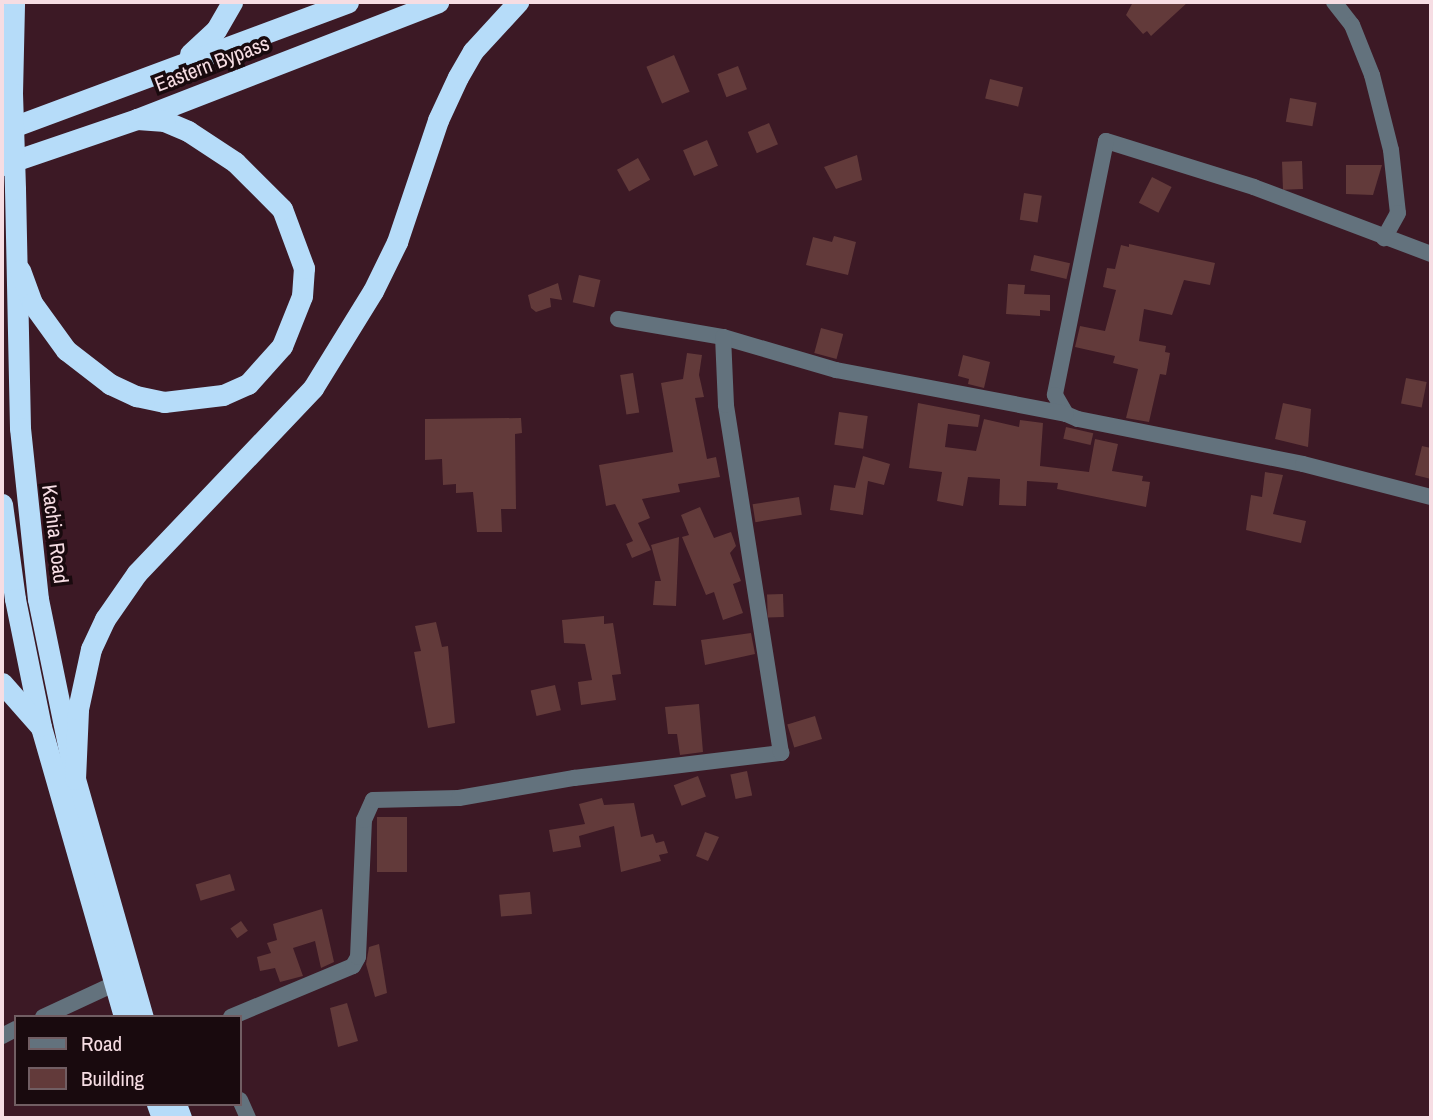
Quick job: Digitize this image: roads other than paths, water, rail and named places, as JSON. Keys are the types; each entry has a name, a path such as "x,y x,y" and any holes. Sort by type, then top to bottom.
{"highway":[{"name":"Kachia Road","path":"14,2 13,253 23,483 38,599 71,789 112,985 123,1015"},
{"path":"182,61 216,30 232,2"},
{"name":"Eastern Bypass","path":"2,131 182,61 348,2"},
{"name":"Eastern Bypass","path":"2,165 137,119 438,2"},
{"path":"71,789 78,709 91,649 105,619 144,565 265,443 313,388 367,302 397,242 438,120 458,77 473,51 518,2"},
{"path":"13,253 32,303 66,350 110,384 136,396 193,402 248,384 265,367 282,346 302,296 304,268 282,209 235,162 188,131 165,121 137,119"},
{"name":"Kachia Road","path":"2,504 26,658 41,727 71,789 142,1015"},
{"path":"2,682 41,727"}],"street":[{"path":"1334,2 1352,25 1372,75 1391,150 1398,213 1384,238"},
{"path":"1066,414 1055,394 1106,141 1254,187 1431,254"},
{"path":"618,319 723,337 836,370 1066,414 1431,497"},
{"path":"236,1015 353,966 358,957 364,820 373,800 459,798 573,778 780,753 726,405 723,337"},
{"path":"47,1015 112,985"}]}
